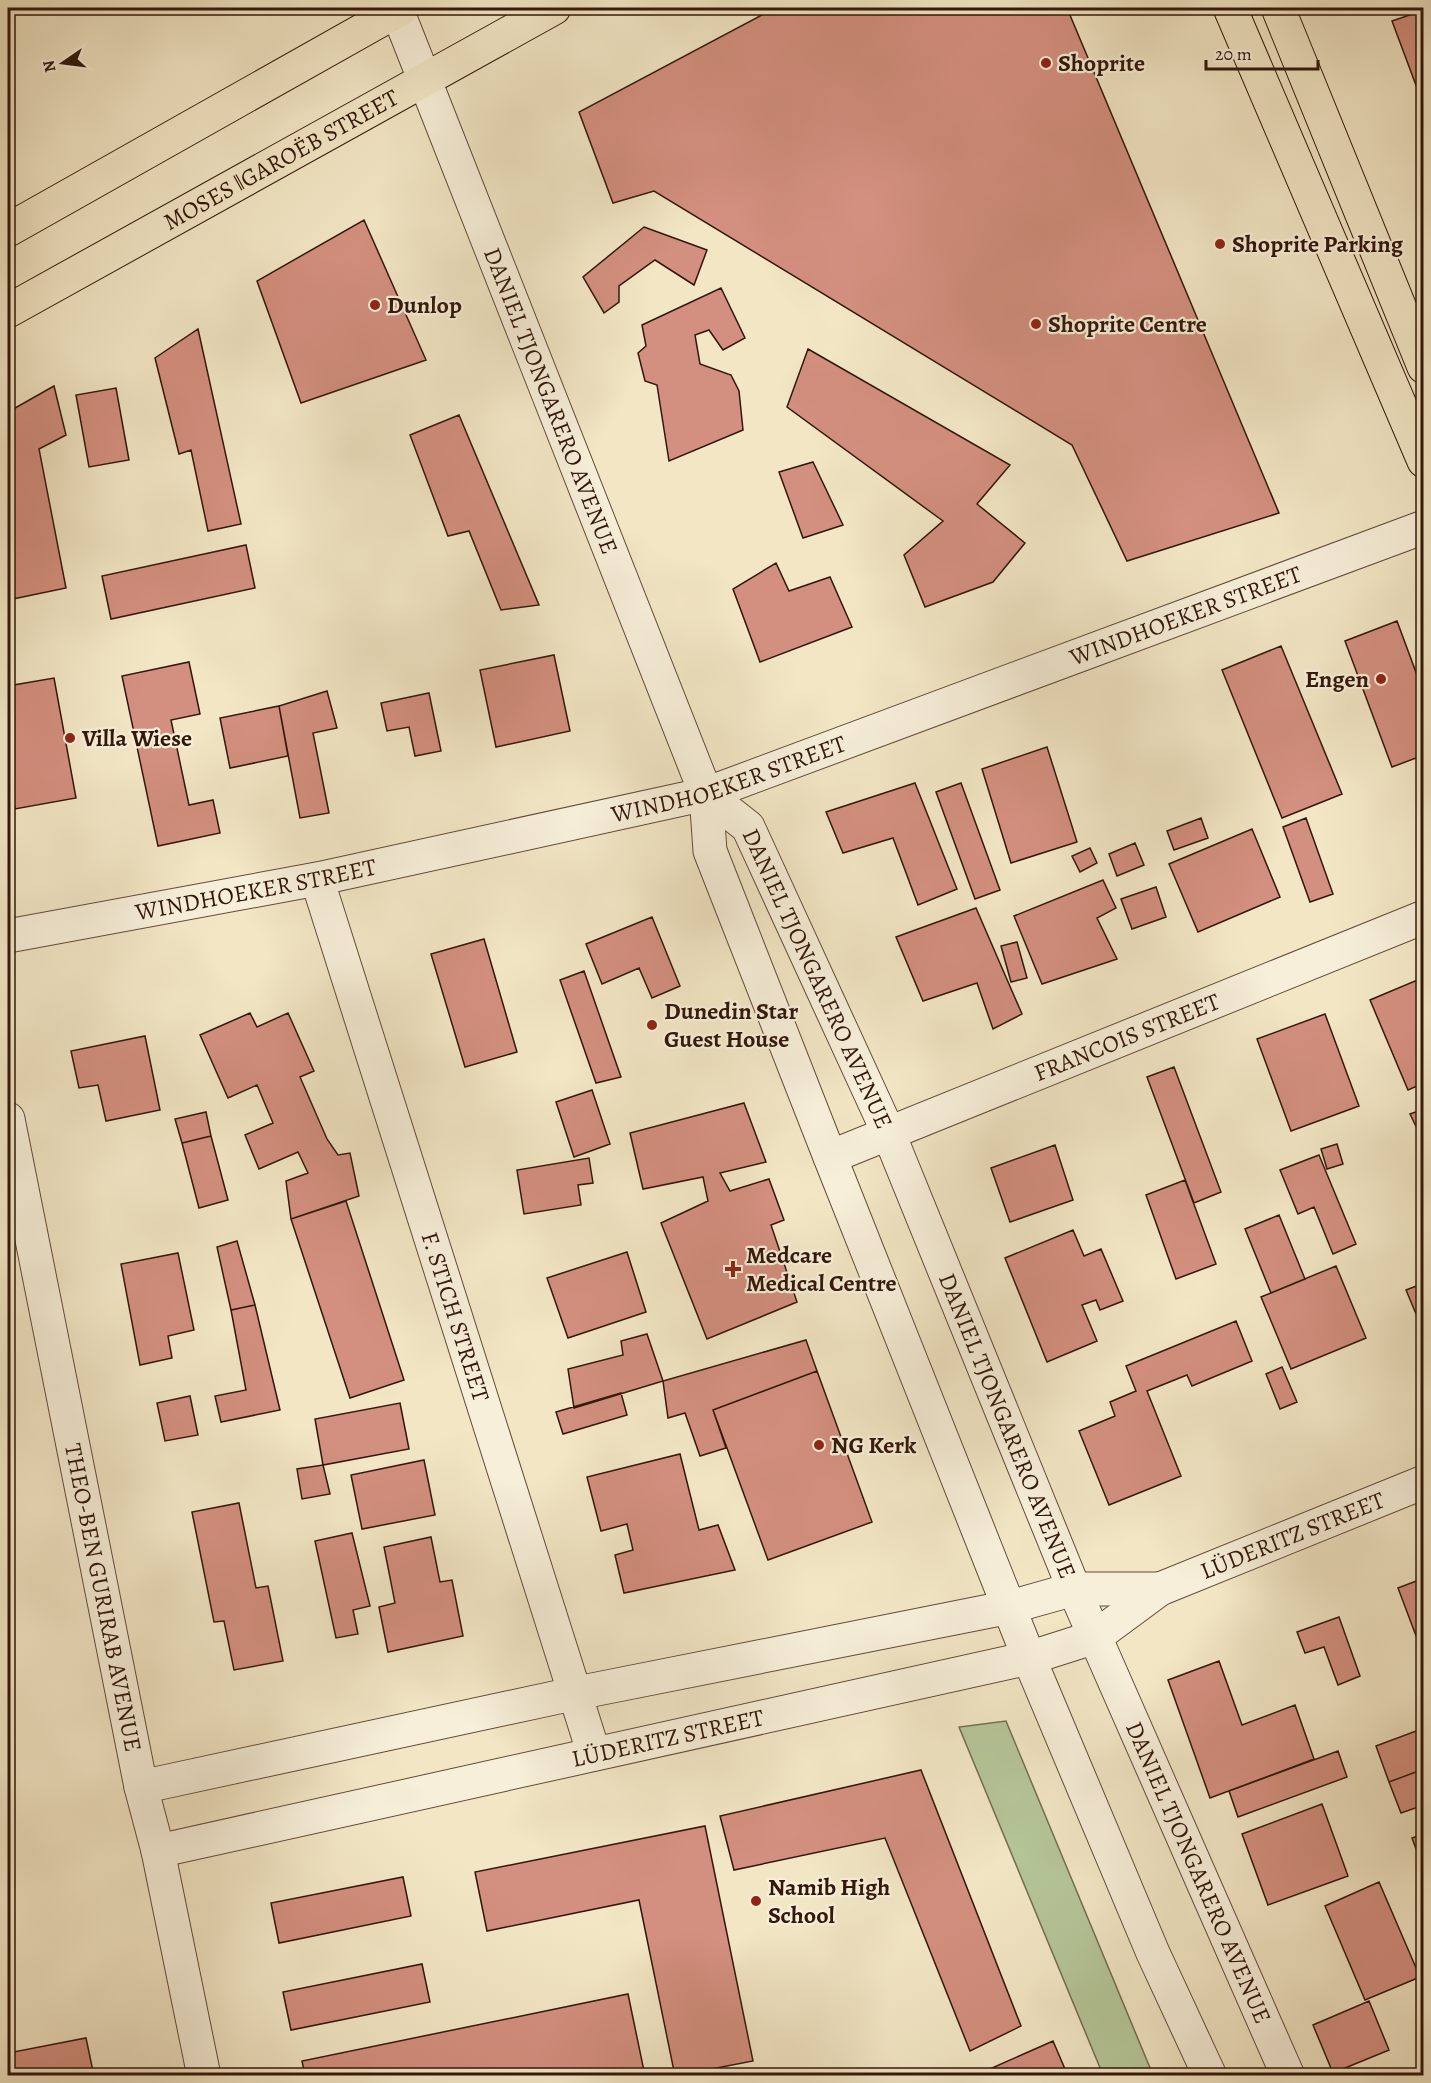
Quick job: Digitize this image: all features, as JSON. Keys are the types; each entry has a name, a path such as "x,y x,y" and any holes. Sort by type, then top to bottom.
{"main road":[{"path":"8,230 398,8"},
{"name":"MOSES ǁGAROËB STREET","path":"8,311 554,8"},
{"path":"1230,8 1424,461"},
{"path":"1278,8 1424,367"}],"street":[{"name":"DANIEL TJONGARERO AVENUE","path":"398,8 706,794 710,851 830,1157 1029,1658 1153,1953 1210,2076"},
{"name":"WINDHOEKER STREET","path":"8,936 317,879 706,794 1424,527"},
{"name":"DANIEL TJONGARERO AVENUE","path":"706,794 748,827 889,1134 1074,1588 1288,2076"},
{"name":"F. STICH STREET","path":"317,879 577,1693 594,1754"},
{"name":"FRANCOIS STREET","path":"830,1157 1424,917"},
{"name":"THEO-BEN GURIRAB AVENUE","path":"8,1119 141,1787 158,1851 204,2076"},
{"name":"LÜDERITZ STREET","path":"158,1851 1029,1658 1095,1637 1160,1588 1424,1482"},
{"name":"LÜDERITZ STREET","path":"141,1787 577,1693 1010,1607 1074,1588 1160,1588"}],"green space":[{"path":"1006,1721 1153,2075 1103,2075 959,1727"}],"building":[{"name":"Shoprite Centre","path":"775,8 1067,8 1279,513 1127,561 1072,445 654,191 613,203 579,112"},
{"path":"1424,10 1424,104 1423,104 1392,21"},
{"path":"364,220 426,360 301,403 257,281"},
{"path":"644,227 707,250 694,285 655,260 619,286 619,302 604,313 583,277"},
{"path":"721,288 745,338 723,350 709,330 695,335 700,364 731,375 739,391 743,430 669,461 657,385 645,381 638,353 646,346 642,325"},
{"path":"198,329 241,524 208,531 191,450 179,454 155,358"},
{"path":"808,349 1010,465 977,504 1025,543 993,582 925,607 904,555 943,521 787,407"},
{"path":"54,386 66,435 39,449 66,588 8,600 8,412"},
{"path":"116,388 129,460 89,467 76,395"},
{"path":"459,415 539,605 501,610 469,531 448,536 410,435"},
{"path":"813,462 843,525 803,538 779,472"},
{"path":"246,545 255,588 111,619 102,576"},
{"path":"776,563 789,591 830,577 852,627 760,662 733,589"},
{"path":"1397,621 1424,694 1424,755 1392,767 1345,641"},
{"path":"1281,646 1342,794 1282,818 1222,670"},
{"path":"554,655 570,731 496,747 480,670"},
{"path":"189,662 200,714 171,720 189,805 213,800 220,833 158,846 122,676"},
{"path":"54,678 76,798 15,809 8,766 8,686"},
{"path":"327,691 337,728 313,733 329,813 300,818 279,706"},
{"path":"429,693 441,751 415,756 409,727 387,731 381,703"},
{"path":"279,706 288,756 230,768 220,718"},
{"path":"1047,747 1077,842 1011,863 982,769"},
{"path":"915,783 957,889 918,905 893,838 843,853 826,812"},
{"path":"961,783 1000,890 975,899 936,792"},
{"path":"1201,818 1208,838 1174,850 1167,831"},
{"path":"1306,818 1333,894 1310,902 1283,827"},
{"path":"1252,829 1280,897 1198,932 1169,864"},
{"path":"1135,843 1144,865 1117,876 1109,854"},
{"path":"1090,848 1097,863 1080,872 1072,856"},
{"path":"1103,880 1116,908 1097,918 1117,959 1042,984 1014,916"},
{"path":"1156,887 1166,917 1132,929 1121,899"},
{"path":"976,908 1022,1014 993,1029 977,983 923,1001 896,937"},
{"path":"652,917 680,986 652,998 639,968 602,984 586,944"},
{"path":"484,939 517,1052 465,1067 431,954"},
{"path":"1017,942 1027,978 1011,982 1001,946"},
{"path":"584,971 621,1077 596,1083 560,980"},
{"path":"1422,978 1424,1083 1408,1090 1370,1000"},
{"path":"250,1013 257,1027 288,1013 314,1071 300,1077 327,1139 338,1155 350,1153 359,1196 291,1219 286,1181 308,1173 298,1152 259,1169 245,1135 273,1123 257,1085 228,1098 200,1035"},
{"path":"1325,1014 1359,1106 1291,1131 1257,1039"},
{"path":"145,1036 160,1110 106,1121 98,1085 79,1088 71,1051"},
{"path":"1174,1067 1221,1192 1194,1203 1147,1077"},
{"path":"592,1090 610,1144 574,1157 556,1102"},
{"path":"744,1103 766,1162 720,1173 730,1191 769,1179 784,1220 771,1225 797,1302 707,1339 661,1223 708,1201 703,1177 643,1189 630,1133"},
{"path":"1424,1109 1424,1143 1410,1114"},
{"path":"206,1112 211,1136 182,1143 175,1119"},
{"path":"211,1136 228,1200 199,1208 182,1143"},
{"path":"1337,1144 1343,1164 1327,1169 1321,1149"},
{"path":"1055,1145 1073,1200 1010,1222 991,1168"},
{"path":"1319,1155 1356,1244 1333,1254 1314,1207 1298,1214 1280,1170"},
{"path":"589,1158 593,1183 578,1185 581,1205 524,1214 517,1170"},
{"path":"1185,1180 1216,1264 1176,1279 1146,1195"},
{"path":"346,1201 404,1380 350,1398 291,1219"},
{"path":"1279,1215 1305,1279 1271,1293 1245,1229"},
{"path":"1073,1230 1084,1256 1101,1249 1123,1301 1100,1310 1096,1300 1082,1305 1097,1341 1047,1362 1005,1258"},
{"path":"237,1241 255,1305 231,1310 217,1247"},
{"path":"627,1252 646,1312 568,1338 547,1278"},
{"path":"178,1253 194,1330 168,1336 172,1358 140,1365 121,1264"},
{"path":"1336,1266 1366,1338 1291,1369 1261,1297"},
{"path":"1424,1283 1424,1333 1406,1290"},
{"path":"255,1305 280,1410 221,1422 215,1396 246,1390 231,1310"},
{"path":"1236,1321 1252,1361 1192,1386 1187,1375 1147,1391 1181,1476 1109,1505 1079,1431 1115,1416 1110,1402 1136,1391 1126,1366"},
{"path":"647,1334 663,1381 574,1408 568,1369 623,1355 621,1341"},
{"path":"806,1340 817,1371 713,1410 726,1448 700,1456 685,1413 668,1418 663,1381"},
{"path":"1282,1367 1297,1402 1280,1409 1266,1374"},
{"path":"817,1371 872,1522 768,1560 713,1410"},
{"path":"621,1393 627,1415 563,1434 556,1412"},
{"path":"190,1396 198,1435 165,1441 157,1403"},
{"path":"400,1403 409,1449 323,1465 315,1419"},
{"path":"680,1454 699,1530 718,1525 735,1570 624,1593 615,1555 633,1550 627,1524 601,1531 587,1477"},
{"path":"424,1460 435,1515 362,1529 351,1475"},
{"path":"323,1465 330,1494 302,1499 297,1469"},
{"path":"239,1503 256,1588 268,1586 283,1661 234,1670 224,1621 214,1622 192,1512"},
{"path":"352,1533 370,1606 353,1610 358,1634 336,1638 315,1541"},
{"path":"431,1537 440,1582 452,1580 463,1636 388,1652 379,1607 395,1603 384,1547"},
{"path":"1424,1578 1424,1657 1398,1588"},
{"path":"1339,1617 1360,1676 1338,1685 1324,1647 1305,1653 1297,1632"},
{"path":"1219,1661 1242,1725 1295,1705 1314,1759 1210,1798 1168,1680"},
{"path":"1424,1728 1424,1769 1389,1782 1376,1746"},
{"path":"1338,1751 1347,1777 1238,1817 1229,1791"},
{"path":"1424,1769 1424,1805 1401,1813 1389,1782"},
{"path":"921,1770 1021,2026 970,2051 885,1838 734,1870 720,1816"},
{"path":"1322,1804 1348,1876 1268,1905 1242,1834"},
{"path":"705,1826 753,2061 675,2076 639,1900 487,1931 475,1872"},
{"path":"1424,1834 1424,1868 1423,1868 1412,1838"},
{"path":"403,1877 411,1916 279,1943 271,1903"},
{"path":"1379,1882 1420,1977 1365,2000 1325,1906"},
{"path":"422,1964 430,2002 291,2030 283,1992"},
{"path":"628,1994 644,2071 623,2076 305,2076 302,2061"},
{"path":"1369,2001 1389,2050 1333,2073 1313,2025"},
{"path":"86,2038 94,2076 8,2076 8,2053"},
{"path":"1053,2041 1068,2076 974,2076"},
{"path":"947,2069 950,2076 930,2076"}],"place":[{"name":"Shoprite","path":"1046,63"},
{"name":"Shoprite Parking","path":"1220,244"},
{"name":"Dunlop","path":"375,305"},
{"name":"Shoprite Centre","path":"1036,324"},
{"name":"Engen","path":"1381,679"},
{"name":"Villa Wiese","path":"70,738"},
{"name":"Dunedin Star Guest House","path":"652,1025"},
{"name":"Medcare Medical Centre","path":"733,1269"},
{"name":"NG Kerk","path":"819,1445"},
{"name":"Namib High School","path":"756,1901"}]}
